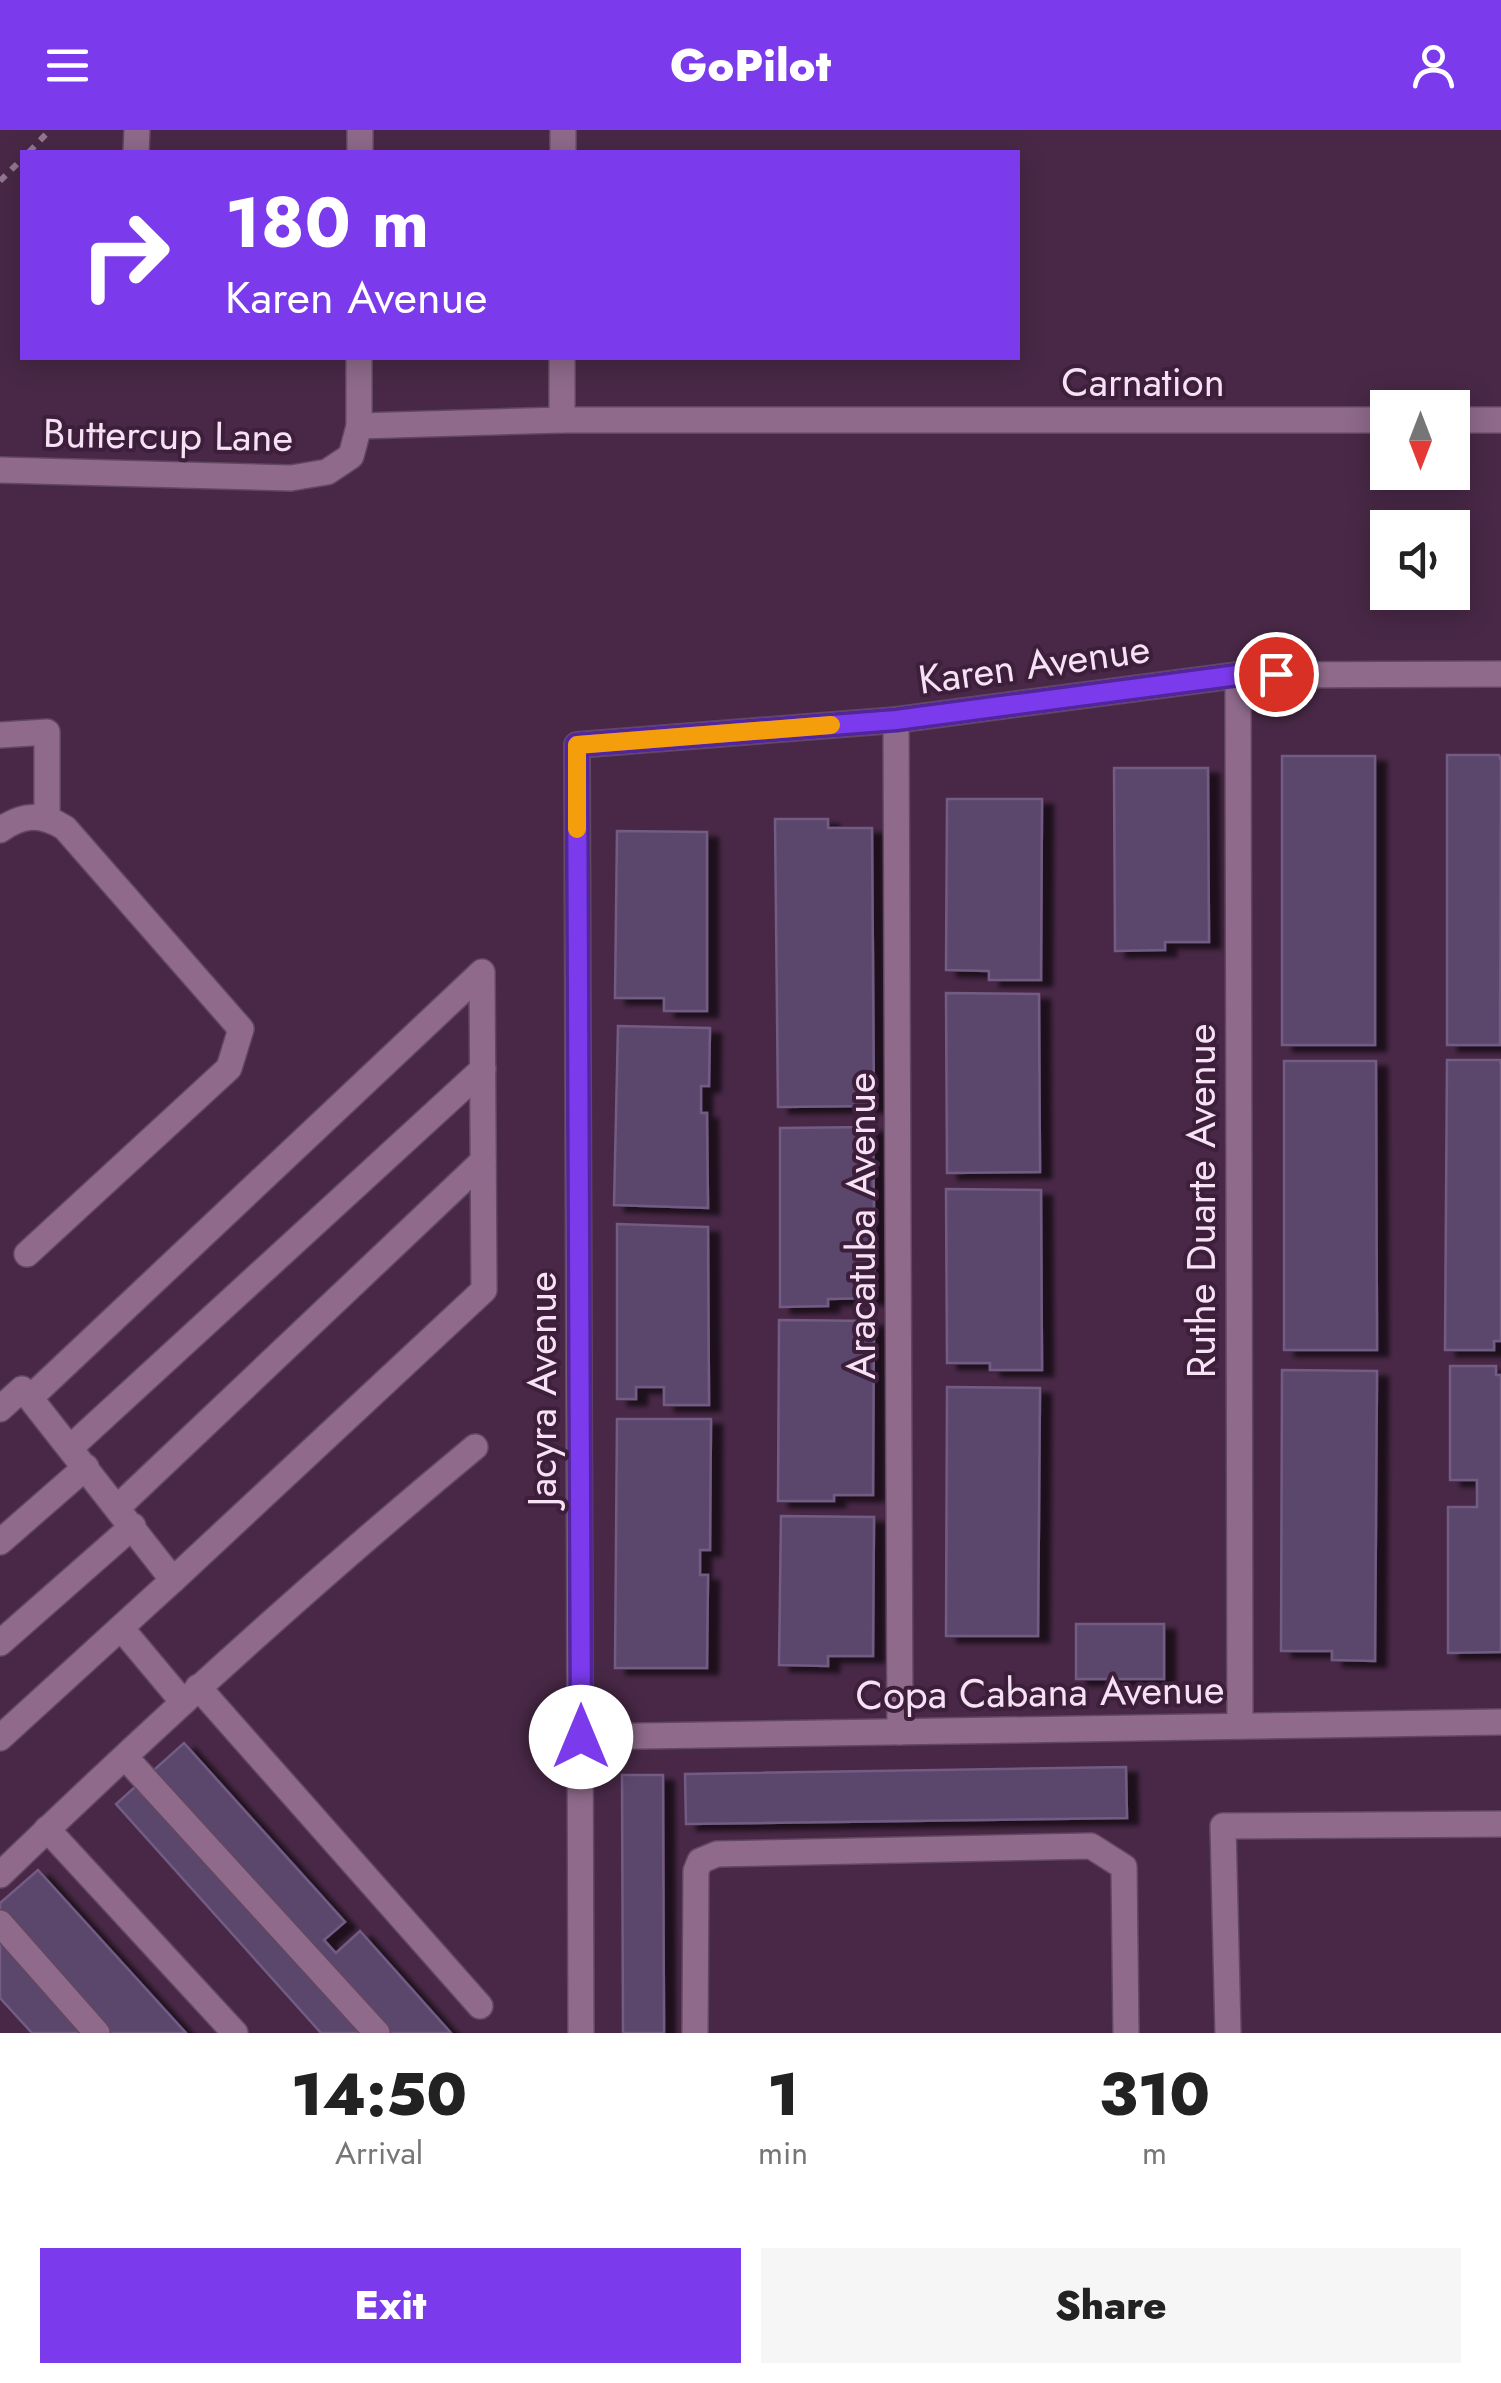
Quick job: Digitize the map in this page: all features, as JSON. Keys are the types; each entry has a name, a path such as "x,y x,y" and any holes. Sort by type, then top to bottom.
{"street":[{"path":"359,360 359,426"},
{"path":"562,360 562,420"},
{"name":"Carnation","path":"359,426 562,420 1370,420"},
{"path":"1470,420 1501,420"},
{"name":"Buttercup Lane","path":"0,470 291,478 327,472 351,456 359,426"},
{"name":"Karen Avenue","path":"577,745 896,720 1238,675 1501,674"},
{"name":"Ruthe Duarte Avenue","path":"1238,675 1240,1726"},
{"name":"Aracatuba Avenue","path":"896,720 900,1732"},
{"path":"0,734 47,732 48,817"},
{"name":"Jacyra Avenue","path":"577,745 581,2033"},
{"path":"0,830 26,816 48,817 65,828 241,1029 229,1068 28,1254"},
{"path":"0,1738 484,1290 482,972 30,1398"},
{"path":"0,1542 78,1457 483,1069"},
{"path":"0,1643 483,1161"},
{"path":"0,1409 22,1388 174,1580"},
{"path":"0,1875 190,1694 357,1544 476,1447"},
{"path":"120,1628 190,1694 480,2006"},
{"name":"Copa Cabana Avenue","path":"581,1737 1501,1722"},
{"path":"125,1756 377,2033"},
{"path":"1228,2033 1223,1826 1501,1824"},
{"path":"48,1829 235,2033"},
{"path":"695,2033 696,1871 700,1860 717,1854 1091,1846 1124,1866 1126,2033"},
{"path":"0,1924 97,2033"}],"path":[{"path":"31,150 50,130"},
{"path":"0,181 20,161"}],"building":[{"path":"1447,755 1499,755 1501,761 1500,1045 1447,1045"},
{"path":"1282,756 1375,756 1375,1045 1282,1045"},
{"path":"1114,768 1208,768 1209,942 1165,942 1165,950 1115,951"},
{"path":"947,799 1042,799 1041,980 989,980 989,971 946,970"},
{"path":"775,819 828,819 828,828 872,828 874,1106 778,1107"},
{"path":"617,831 707,832 707,1011 664,1011 664,998 615,998"},
{"path":"946,993 1039,994 1040,1172 947,1173"},
{"path":"618,1026 710,1028 709,1086 701,1086 701,1113 707,1113 708,1208 614,1205"},
{"path":"1447,1060 1500,1060 1501,1066 1501,1341 1494,1341 1494,1350 1445,1350"},
{"path":"1284,1061 1376,1061 1377,1350 1284,1350"},
{"path":"873,1127 875,1298 828,1299 828,1306 780,1307 780,1128"},
{"path":"946,1189 1041,1190 1042,1370 990,1370 990,1363 947,1363"},
{"path":"617,1224 708,1227 709,1405 664,1405 664,1387 636,1387 636,1399 617,1399"},
{"path":"779,1320 874,1321 873,1495 834,1495 834,1501 778,1501"},
{"path":"1450,1366 1496,1366 1496,1375 1501,1375 1501,1652 1448,1653 1448,1507 1477,1507 1477,1480 1450,1480"},
{"path":"1282,1370 1377,1371 1375,1661 1332,1660 1332,1651 1281,1651"},
{"path":"947,1387 1040,1388 1038,1636 946,1636"},
{"path":"617,1419 711,1419 710,1550 700,1550 700,1575 708,1575 707,1668 615,1668"},
{"path":"781,1516 874,1517 873,1656 828,1656 828,1666 779,1665"},
{"path":"1076,1624 1164,1624 1164,1679 1076,1679"},
{"path":"184,1743 345,1922 324,1940 336,1953 360,1931 451,2033 321,2033 116,1804"},
{"path":"1126,1767 1127,1818 686,1824 685,1774"},
{"path":"622,1775 663,1775 664,2033 623,2033"},
{"path":"38,1870 186,2033 32,2033 0,1998 0,1903"}],"slow traffic":[{"path":"577,829 577,745 831,725"}],"route":[{"path":"581,1737 577,745 896,720 1238,675 1276,674"}]}
